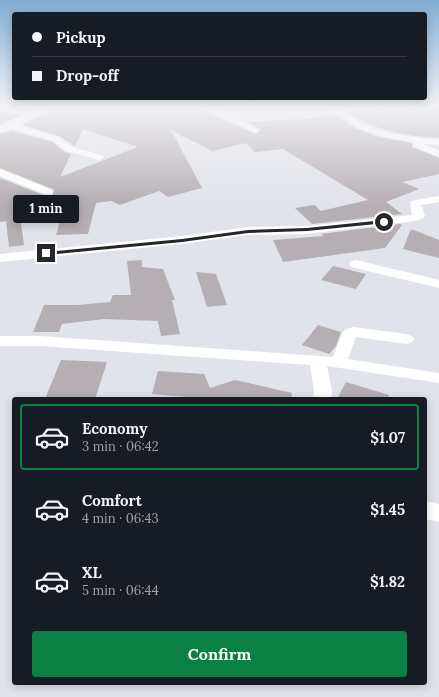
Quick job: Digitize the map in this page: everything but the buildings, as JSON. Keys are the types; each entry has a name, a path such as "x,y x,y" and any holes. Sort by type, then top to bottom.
{"street":[{"path":"57,140 69,148 99,157"},
{"path":"407,140 439,154"},
{"path":"417,140 439,142"},
{"path":"0,172 48,192"},
{"path":"0,258 248,232 307,230 414,218 419,216 415,203 439,198"},
{"path":"356,264 439,284"},
{"path":"339,363 350,333 353,332 406,339"},
{"path":"0,341 42,341 317,360 439,378"},
{"path":"317,360 323,391 322,397"},
{"path":"427,510 439,513"}],"route":[{"path":"46,253 248,232 307,230 384,222"}]}
